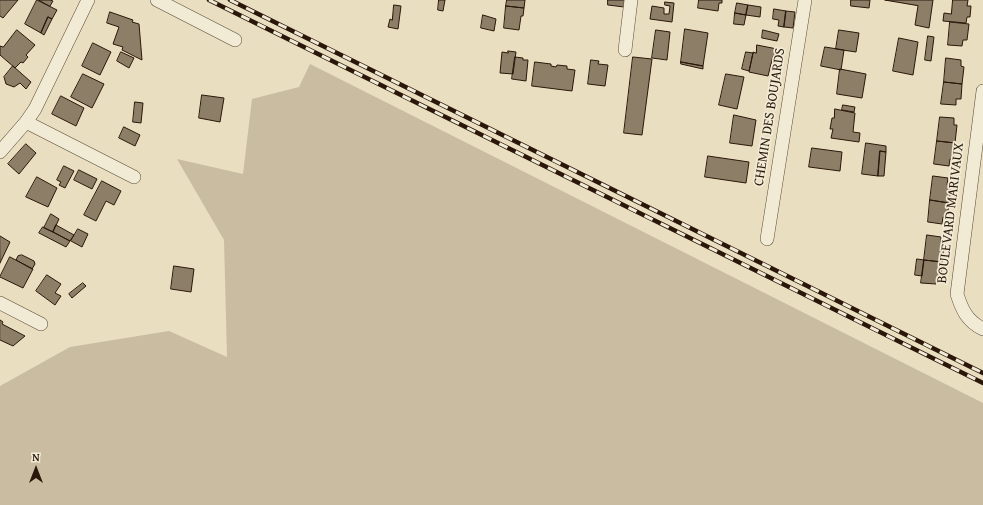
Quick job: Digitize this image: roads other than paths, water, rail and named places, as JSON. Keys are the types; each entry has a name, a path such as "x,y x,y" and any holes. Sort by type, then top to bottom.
{"street":[{"path":"0,152 26,122 35,109 88,0"},
{"path":"157,0 235,40"},
{"path":"625,50 631,0"},
{"name":"CHEMIN DES BOUJARDS","path":"767,239 805,0"},
{"name":"BOULEVARD MARIVAUX","path":"983,91 978,174 957,294 962,311 976,325 983,329"},
{"path":"26,122 134,177"},
{"path":"0,303 41,324"}],"railway":[{"path":"209,0 983,383"},
{"path":"230,0 983,373"}]}
